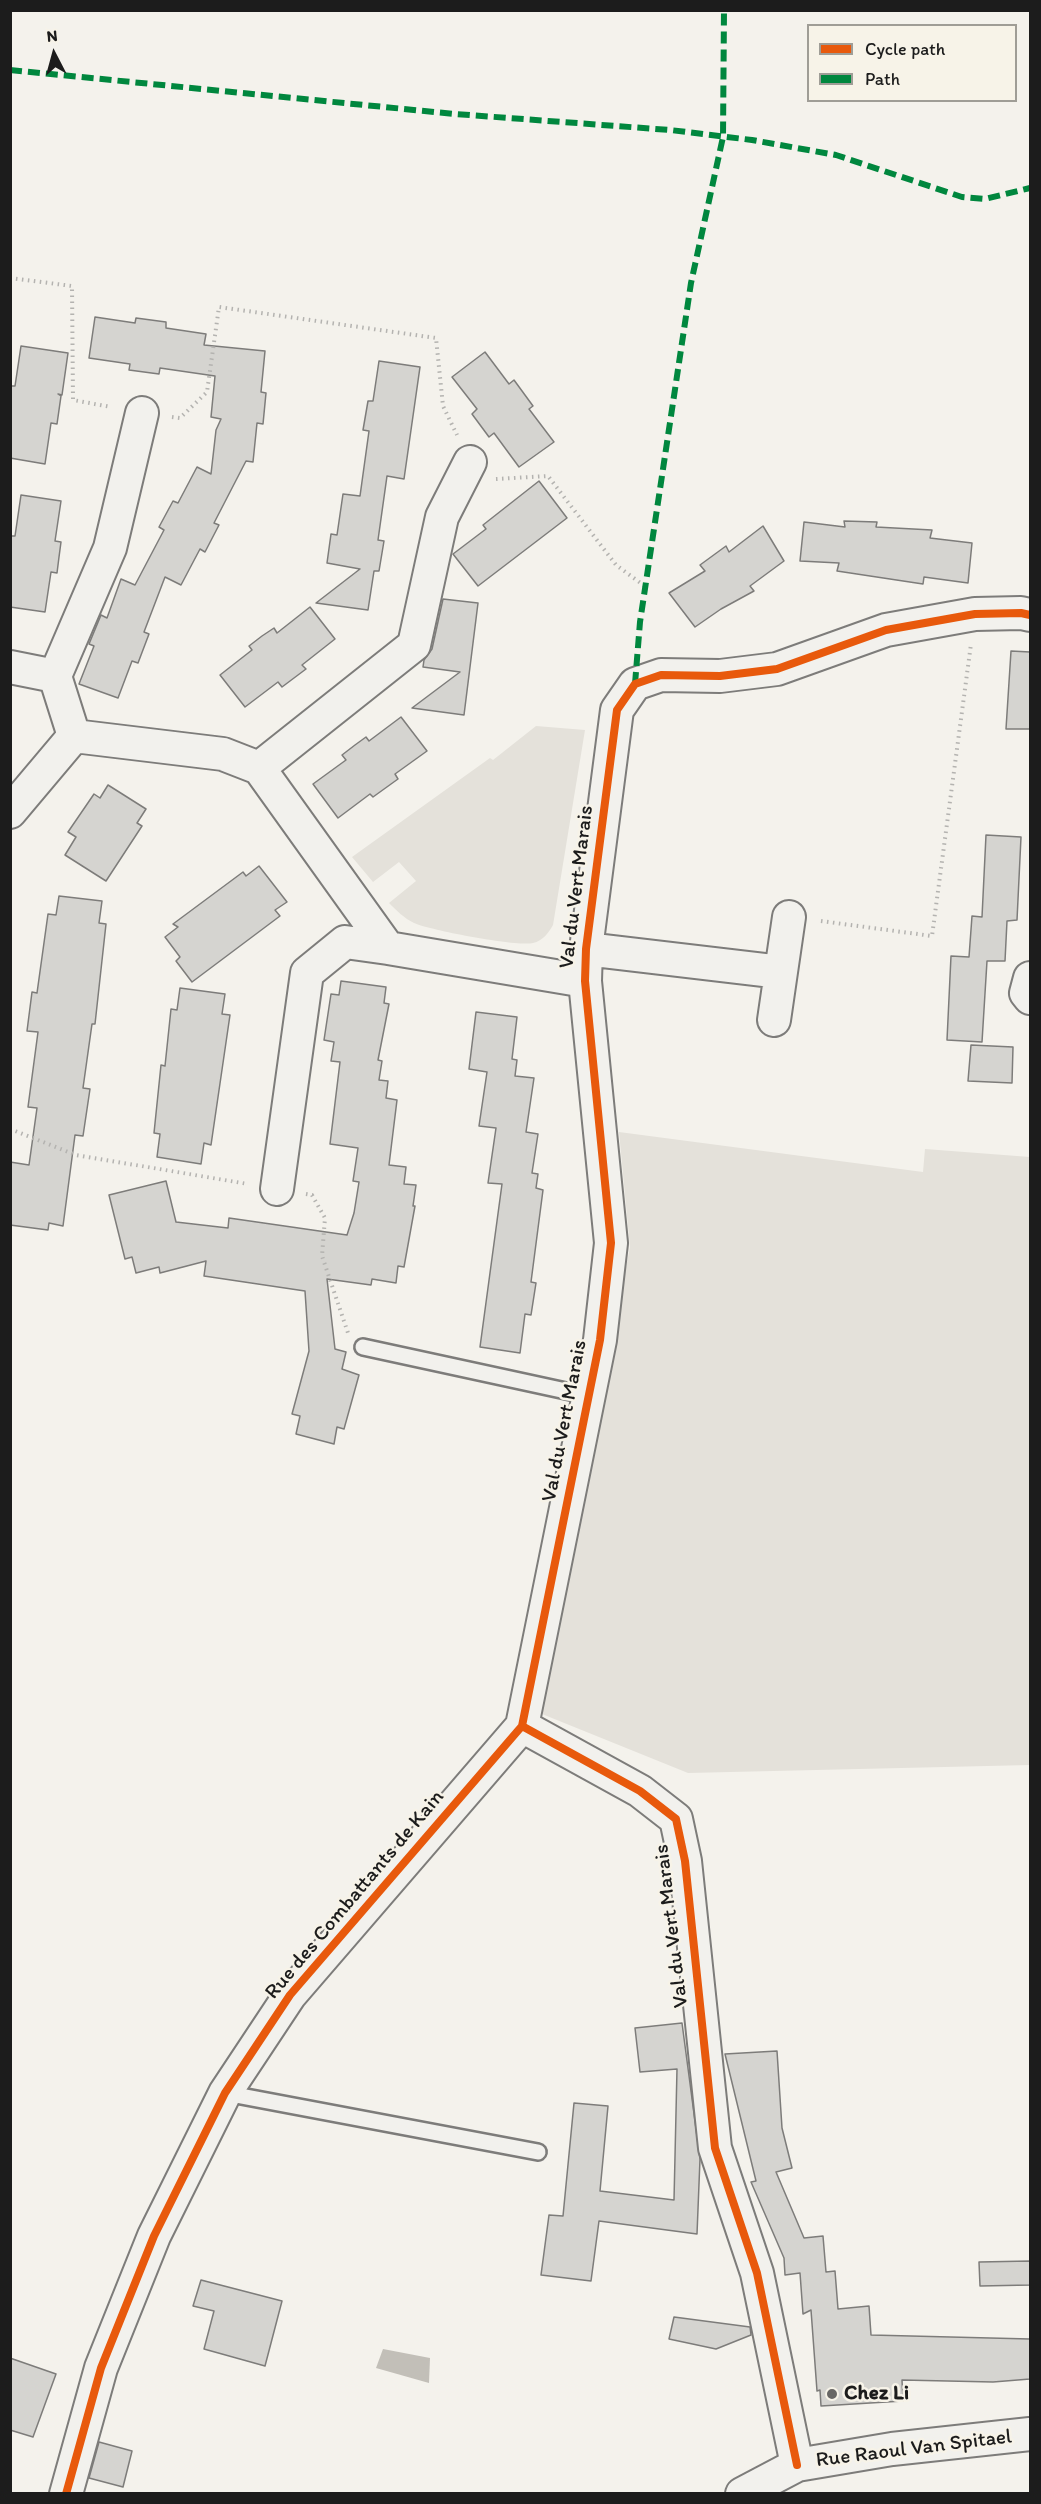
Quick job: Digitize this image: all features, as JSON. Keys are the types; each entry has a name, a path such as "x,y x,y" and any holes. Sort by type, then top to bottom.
{"street":[{"path":"74,736 55,676 110,548 142,413"},
{"path":"259,768 414,645 442,517 470,462"},
{"name":"Val du Vert Marais","path":"797,2465 757,2273 715,2148 685,1861 676,1819 640,1791 522,1726 600,1340 611,1244 585,981 586,949 617,710 635,684 661,675 720,676 777,669 886,630 975,614 1026,614"},
{"path":"10,667 55,676"},
{"path":"74,736 223,754 259,768 388,948"},
{"path":"10,812 74,736"},
{"path":"774,1020 789,917"},
{"path":"277,1189 307,973 345,942 585,981"},
{"name":"Val du Vert Marais","path":"586,949 781,972"},
{"path":"1030,978 1026,993 1030,998"},
{"name":"Rue des Combattants de Kain","path":"66,2493 105,2357 154,2236 225,2093 290,1995 522,1726"},
{"name":"Rue Raoul Van Spitael","path":"742,2493 797,2465 892,2449 1030,2434"}],"lane":[{"path":"363,1347 589,1396"},
{"path":"225,2093 538,2152"}],"path":[{"path":"10,278 72,286 73,400 142,413 180,418 207,392 219,307 436,338 442,406 470,462 498,480 548,476 616,565 646,587"},
{"path":"789,917 932,936 975,614"},
{"path":"10,1129 76,1155 312,1195 326,1218 322,1256 352,1345 363,1347"}],"shaded area":[{"path":"536,726 585,730 553,925 550,930 537,942 510,943 437,930 407,919 389,903 416,881 399,862 373,882 352,857 490,758 493,760"},
{"path":"619,1132 923,1172 925,1149 1030,1157 1030,1765 688,1773 542,1714 541,1706 630,1247"},
{"path":"383,2349 430,2358 429,2383 376,2368"}],"building":[{"path":"95,317 135,323 136,318 166,322 166,328 206,334 204,345 265,351 261,392 266,393 263,424 257,423 253,462 246,461 214,523 219,525 205,552 200,549 181,585 165,577 144,632 149,634 138,663 132,661 118,698 79,684 94,646 89,644 101,615 107,618 121,579 135,585 164,530 159,527 173,501 178,503 197,467 211,474 216,430 221,419 211,417 215,376 160,368 159,374 129,370 130,364 89,358"},
{"path":"21,346 68,353 62,395 58,394 61,396 57,424 51,423 45,464 10,458 10,386 15,386"},
{"path":"485,352 509,384 514,380 533,406 529,409 554,442 519,467 494,433 489,437 472,414 477,409 452,377"},
{"path":"379,361 420,367 404,479 387,476 378,540 384,541 379,571 374,571 368,610 316,603 360,569 327,563 331,534 337,535 343,494 360,496 369,431 363,430 368,401 373,401"},
{"path":"539,481 567,518 478,586 453,554 486,529 483,525"},
{"path":"21,495 61,501 55,541 61,542 57,573 51,572 45,612 10,607 10,536 15,536"},
{"path":"844,521 877,522 876,527 932,530 930,538 972,543 968,583 924,577 923,584 837,571 839,563 800,561 804,522 845,527"},
{"path":"763,526 784,561 750,586 754,591 721,609 695,627 669,593 705,571 700,565 726,546 729,552"},
{"path":"443,599 478,603 464,715 412,708 460,672 423,667 424,660 432,649"},
{"path":"310,607 335,639 302,665 306,669 282,687 278,682 245,707 220,675 252,650 249,646 262,636 274,628 277,633"},
{"path":"1011,651 1030,652 1030,729 1006,729"},
{"path":"401,717 427,751 395,774 398,779 373,797 370,794 338,818 313,784 346,760 342,755 355,745 366,737 369,741"},
{"path":"108,785 146,809 137,823 142,826 106,881 65,855 76,837 68,832 94,794 100,798"},
{"path":"986,835 1021,837 1017,920 1007,921 1005,961 987,961 982,1042 947,1040 951,956 969,957 972,916 982,917"},
{"path":"259,866 287,902 275,910 280,916 192,982 176,961 180,957 165,937 178,927 173,924 243,872 246,876"},
{"path":"59,896 102,901 99,923 106,924 95,1024 92,1024 83,1088 90,1089 83,1136 75,1135 63,1226 49,1223 48,1230 10,1225 10,1162 29,1165 37,1108 28,1107 38,1032 27,1031 32,992 37,993 48,914 56,915"},
{"path":"341,981 386,987 384,1003 389,1004 378,1060 382,1061 379,1080 388,1081 386,1098 397,1100 389,1165 406,1167 404,1184 416,1185 413,1206 415,1206 404,1267 398,1266 396,1283 372,1279 371,1285 327,1279 335,1349 346,1352 342,1369 359,1375 344,1429 337,1427 334,1444 296,1434 300,1416 292,1414 309,1351 305,1291 204,1276 206,1261 160,1273 159,1267 136,1273 132,1257 125,1259 109,1195 166,1181 176,1222 228,1228 229,1218 347,1235 354,1213 359,1182 353,1181 358,1148 330,1144 340,1062 331,1061 334,1042 324,1040 331,994 339,995"},
{"path":"180,988 225,994 222,1014 230,1015 211,1145 204,1143 201,1164 157,1157 160,1134 154,1133 161,1065 165,1066 171,1009 177,1010"},
{"path":"476,1012 517,1017 512,1059 517,1060 515,1076 534,1078 526,1132 538,1134 532,1173 538,1174 536,1188 543,1190 531,1282 536,1283 531,1315 525,1314 520,1353 480,1347 502,1184 488,1183 496,1128 479,1126 487,1072 469,1069"},
{"path":"971,1045 1013,1047 1012,1083 968,1081"},
{"path":"682,2023 700,2159 697,2234 599,2221 591,2281 541,2275 549,2215 563,2216 574,2103 608,2106 600,2191 674,2200 677,2069 640,2072 635,2028"},
{"path":"777,2051 782,2128 792,2168 776,2172 804,2238 823,2236 826,2272 835,2271 838,2309 869,2306 871,2335 1030,2339 1030,2379 993,2382 902,2380 903,2401 821,2406 820,2390 817,2391 811,2310 803,2314 800,2273 785,2275 784,2258 751,2182 756,2181 725,2054"},
{"path":"1030,2261 1030,2285 980,2286 979,2262"},
{"path":"201,2280 282,2301 265,2366 204,2349 214,2311 193,2306"},
{"path":"674,2317 750,2327 751,2335 716,2349 669,2339"},
{"path":"10,2358 56,2374 33,2437 10,2430"},
{"path":"99,2442 132,2451 123,2487 89,2478"}],"marked path":[{"path":"635,684 640,622 691,283 723,137 724,10"},
{"path":"10,70 455,114 670,130 752,140 836,155 962,197 985,199 1030,188"}],"cycle path":[{"path":"66,2494 101,2368 154,2236 225,2093 290,1995 522,1726 600,1340 611,1243 585,981 586,949 617,710 635,684 661,675 720,676 777,669 886,630 975,614 1021,613 1030,615"},
{"path":"522,1726 640,1791 676,1819 685,1861 715,2148 757,2273 797,2465"}],"place":[{"name":"Chez Li","path":"832,2394"}]}
